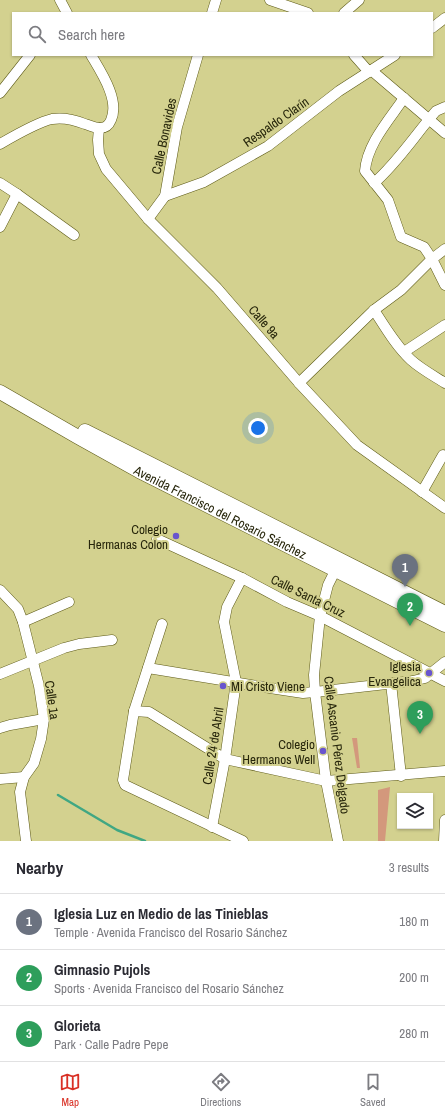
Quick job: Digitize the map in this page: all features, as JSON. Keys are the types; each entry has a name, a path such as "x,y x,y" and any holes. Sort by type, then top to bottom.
{"main road":[{"name":"Avenida Francisco del Rosario Sánchez","path":"0,383 22,400 80,433 338,565 445,624"},
{"name":"Avenida Francisco del Rosario Sánchez","path":"0,392 22,400"},
{"name":"Avenida Francisco del Rosario Sánchez","path":"338,565 445,613"}],"street":[{"path":"60,0 66,12"},
{"path":"212,12 216,0"},
{"path":"270,0 305,12"},
{"path":"345,12 359,0"},
{"path":"433,27 445,18"},
{"path":"0,93 29,56"},
{"path":"0,144 52,119 74,120 100,128 106,127 110,123 113,109 110,91 92,56"},
{"name":"Calle Bonavides","path":"148,219 165,196 177,127 198,56"},
{"path":"355,56 370,71 445,133"},
{"name":"Respaldo Clarín","path":"165,196 204,182 268,146 339,91 393,56"},
{"path":"404,98 368,154 365,164 365,171 388,200 401,237 424,247 445,285"},
{"path":"374,183 387,172 436,111 445,108"},
{"name":"Calle 9a","path":"100,128 98,140 99,154 106,169 148,219 217,288 298,383 357,445 445,508"},
{"path":"0,183 74,234"},
{"path":"0,227 17,194"},
{"path":"298,383 374,310 401,290 432,259 445,249"},
{"path":"374,310 395,342 412,361 445,384"},
{"path":"404,352 445,326"},
{"path":"422,492 443,455"},
{"name":"Calle Santa Cruz","path":"158,539 242,578 287,602 320,616 445,680"},
{"name":"Calle Ascanio Pérez Delgado","path":"338,565 328,585 320,616 314,675 326,781 338,841"},
{"name":"Calle 24 de Abril","path":"212,827 225,759 236,682 224,622 227,607 242,578"},
{"name":"Calle 1a","path":"0,591 18,609 23,622 39,686 44,719 34,763 24,777 20,792 26,841"},
{"path":"23,622 69,602"},
{"path":"162,624 134,711 123,783 243,841"},
{"path":"0,674 72,646 112,640"},
{"path":"148,668 270,688 315,692 413,681 431,674 445,662"},
{"path":"390,683 401,776"},
{"path":"134,711 148,712 225,759 326,781 401,776 445,771"},
{"path":"0,728 44,719"},
{"path":"0,778 24,777"},
{"path":"444,841 445,820"}],"shaded area":[{"path":"352,738 357,738 360,768 357,768"},
{"path":"390,787 385,841 378,841 378,790"}],"waterway":[{"path":"58,795 117,830 145,841"}],"place":[{"name":"Colegio Hermanas Colon","path":"176,536"},
{"name":"Iglesia Luz en Medio de las Tinieblas","path":"405,587"},
{"name":"Gimnasio Pujols","path":"410,626"},
{"name":"Iglesia Evangelica","path":"429,673"},
{"name":"Mi Cristo Viene","path":"223,686"},
{"name":"Glorieta","path":"420,734"},
{"name":"Colegio Hermanos Well","path":"323,751"}]}
